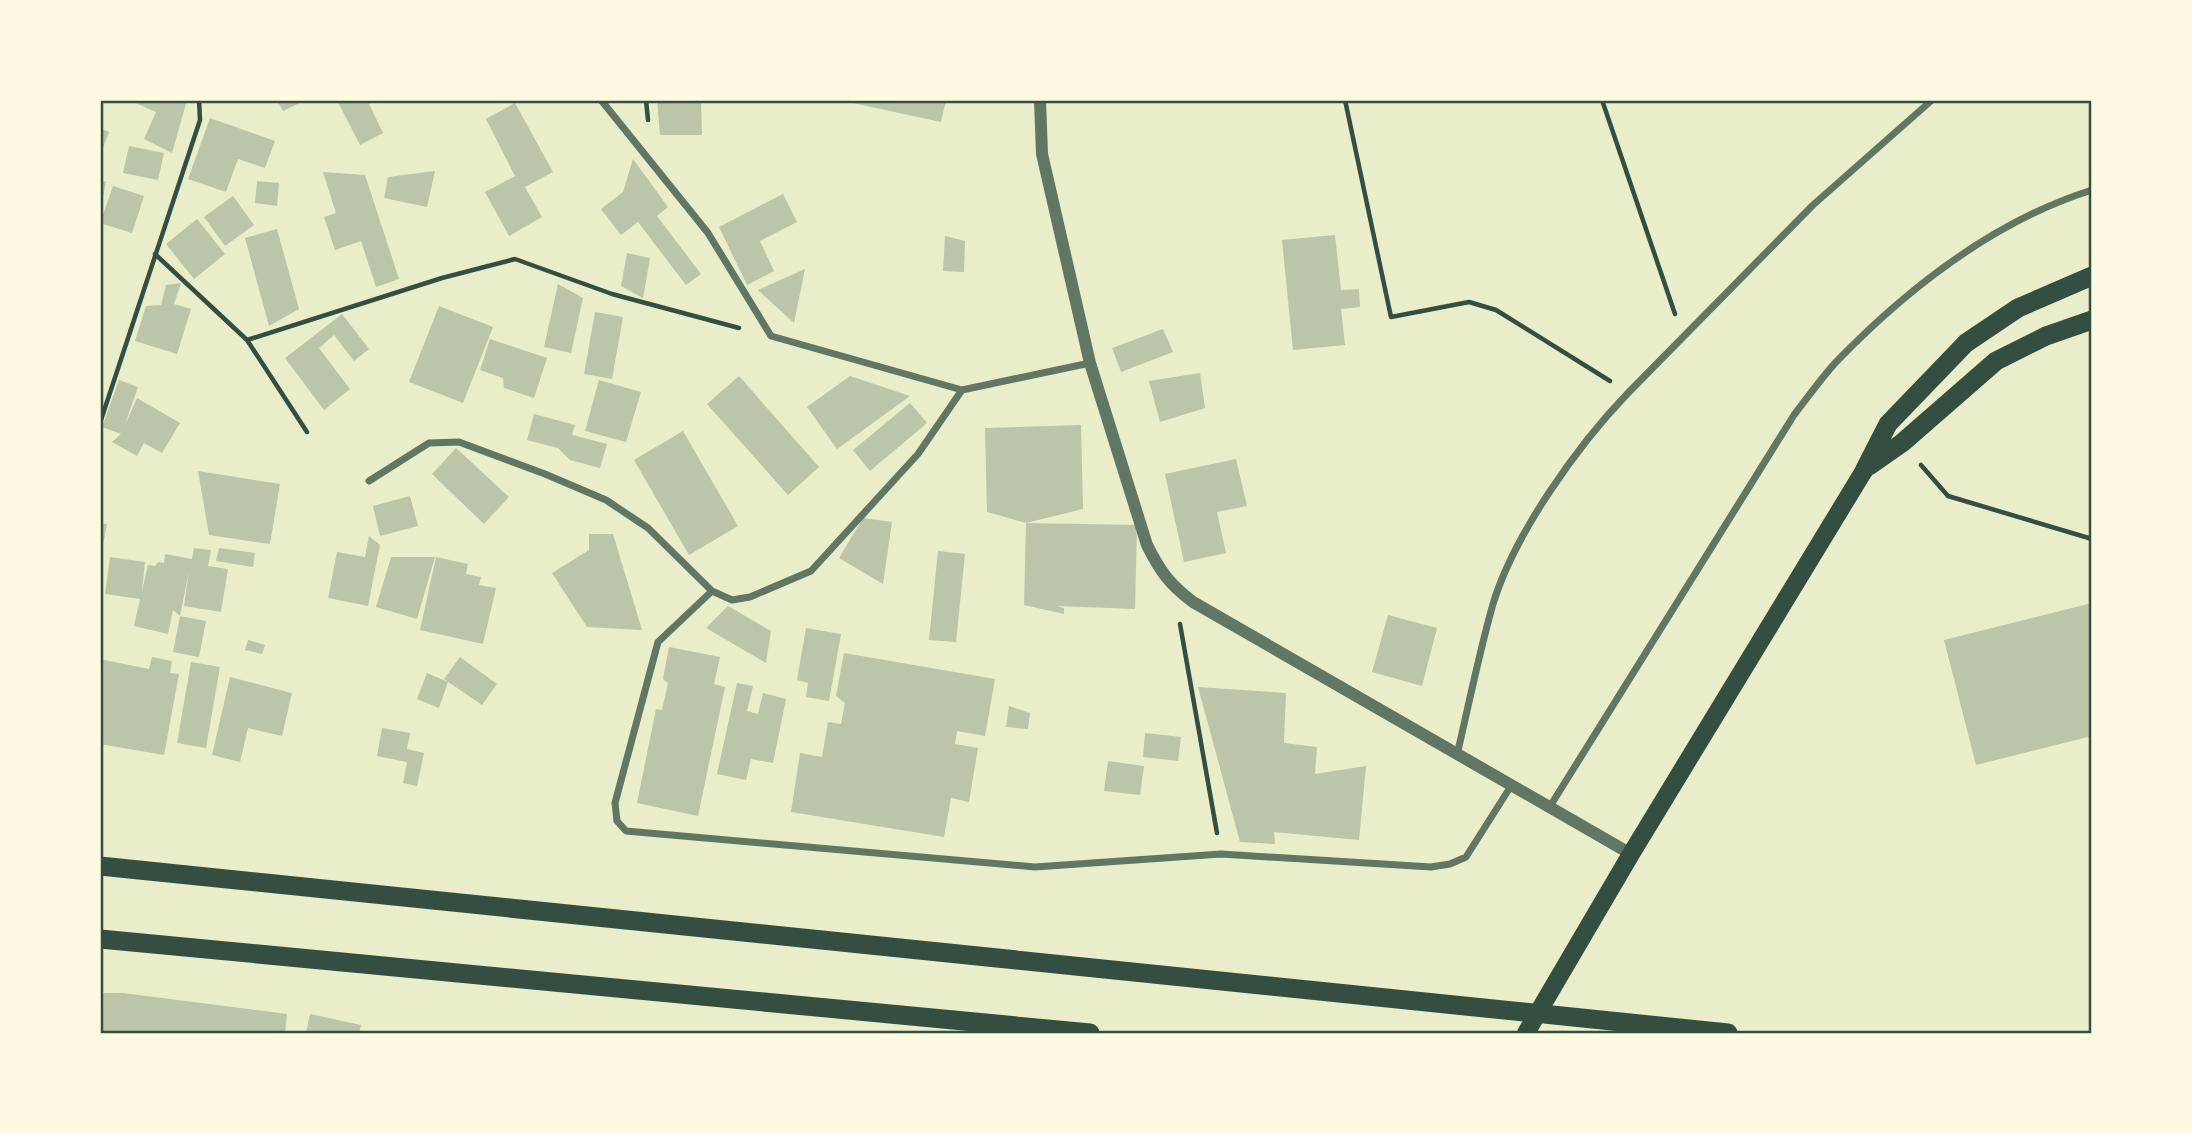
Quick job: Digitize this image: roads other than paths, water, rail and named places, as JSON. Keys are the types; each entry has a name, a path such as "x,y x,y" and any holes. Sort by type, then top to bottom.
{"highway":[{"path":"1865,468 1888,424 1966,344 2018,308 2092,276"},
{"path":"1865,468 1902,443 1996,361 2046,336 2092,320"},
{"path":"100,866 1728,1033"},
{"path":"103,941 1089,1033"}],"main road":[{"path":"1526,1033 1865,468"}],"street":[{"path":"601,100 708,233 771,336 962,390 1090,363"},
{"path":"1040,100 1042,154 1090,363 1147,545 1160,571 1174,587 1193,601 1632,854"},
{"path":"1457,755 1494,602 1514,552 1550,491 1628,393 1813,205 1932,100"},
{"path":"1549,808 1794,415 1836,362 1881,318 1938,271 2010,224 2092,190"},
{"path":"369,481 429,443 459,442 606,500 648,528 712,591 732,600 750,597 811,571 918,454 962,390"},
{"path":"712,591 658,642 615,803 617,821 626,831 1034,867 1221,854 1432,867 1450,864 1466,857 1511,786"}]}
